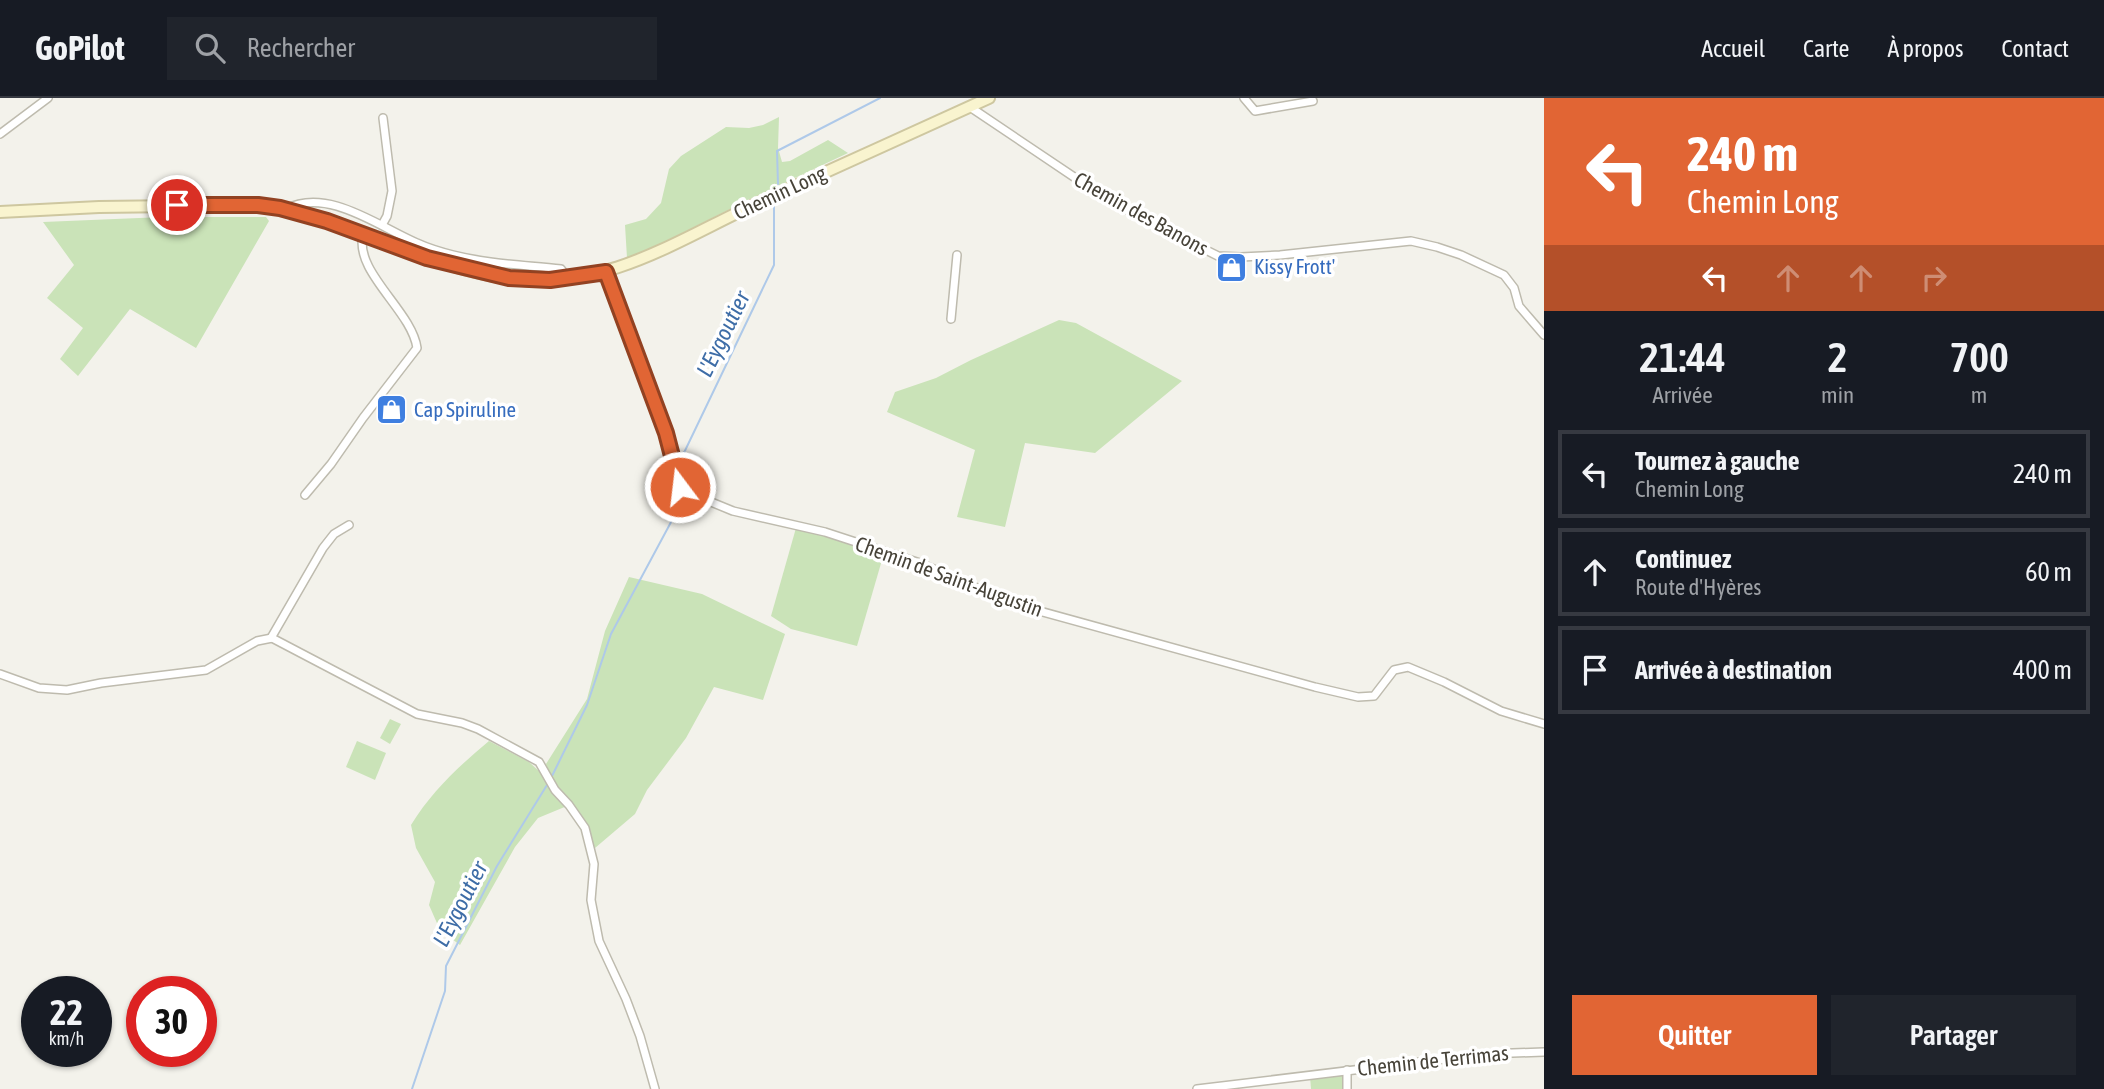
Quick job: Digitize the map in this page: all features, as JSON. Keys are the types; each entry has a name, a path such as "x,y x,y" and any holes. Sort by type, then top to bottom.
{"main road":[{"name":"Chemin Long","path":"0,212 258,205 285,209 413,253 492,275 531,281 550,280 565,274 606,272 646,258 747,208 989,98"}],"street":[{"path":"0,134 48,98"},
{"path":"1244,98 1255,111 1313,101"},
{"name":"Chemin des Banons","path":"970,107 1139,217 1218,256 1280,255 1412,241 1437,247 1504,275 1514,288 1519,306 1544,335"},
{"path":"382,225 387,216 392,191 383,118"},
{"path":"285,209 297,203 333,206 352,211 417,243 452,255 565,274"},
{"path":"305,495 417,348 413,331 367,265 361,240 363,234"},
{"path":"951,318 957,254"},
{"name":"Chemin de Saint-Augustin","path":"606,272 666,433 680,487 689,494 733,511 825,532 907,558 1014,604 1315,687 1358,697 1374,696 1394,670 1408,667 1501,711 1544,723"},
{"path":"271,638 323,548 334,534 349,525"},
{"path":"0,674 40,688 67,690 100,683 206,670 257,641 271,638 416,713 478,729 538,762 555,790 585,828 594,864 591,900 599,941 626,999 655,1089"},
{"name":"Chemin de Terrimas","path":"1197,1089 1486,1054 1544,1052"},
{"path":"1347,1070 1347,1089"}],"green space":[{"path":"779,117 778,148 782,162 790,161 828,140 848,153 639,255 627,258 625,225 646,219 661,203 669,169 681,156 726,127 749,128"},
{"path":"163,217 266,217 269,221 196,348 130,309 78,376 60,359 83,328 47,298 74,265 43,222"},
{"path":"1059,320 1076,323 1182,381 1095,453 1025,443 1005,527 957,517 975,450 887,412 895,392 936,378"},
{"path":"796,528 884,553 857,646 791,629 771,616"},
{"path":"629,577 702,594 785,634 763,700 714,687 686,738 647,790 635,814 595,848 584,821 557,787 546,764 587,699 605,631"},
{"path":"390,719 401,724 390,744 380,738"},
{"path":"357,741 386,753 375,780 346,767"},
{"path":"489,741 529,762 567,806 538,818 515,847 460,945 440,930 429,905 435,882 416,848 411,825 446,780"},
{"path":"1346,1072 1346,1089 1311,1089 1310,1076"}],"waterway":[{"name":"L'Eygoutier","path":"778,184 777,151 880,98"},
{"name":"L'Eygoutier","path":"684,475 681,459 774,265 774,203"},
{"name":"L'Eygoutier","path":"552,776 587,705 611,634 685,496"},
{"name":"L'Eygoutier","path":"412,1089 445,991 446,966 497,866 547,785"}],"place":[{"name":"Kissy Frott'","path":"1231,267"},
{"name":"Cap Spiruline","path":"391,410"}],"route":[{"path":"177,205 231,204 280,208 327,221 427,258 509,278 550,280 606,272 666,433 680,487"}]}
